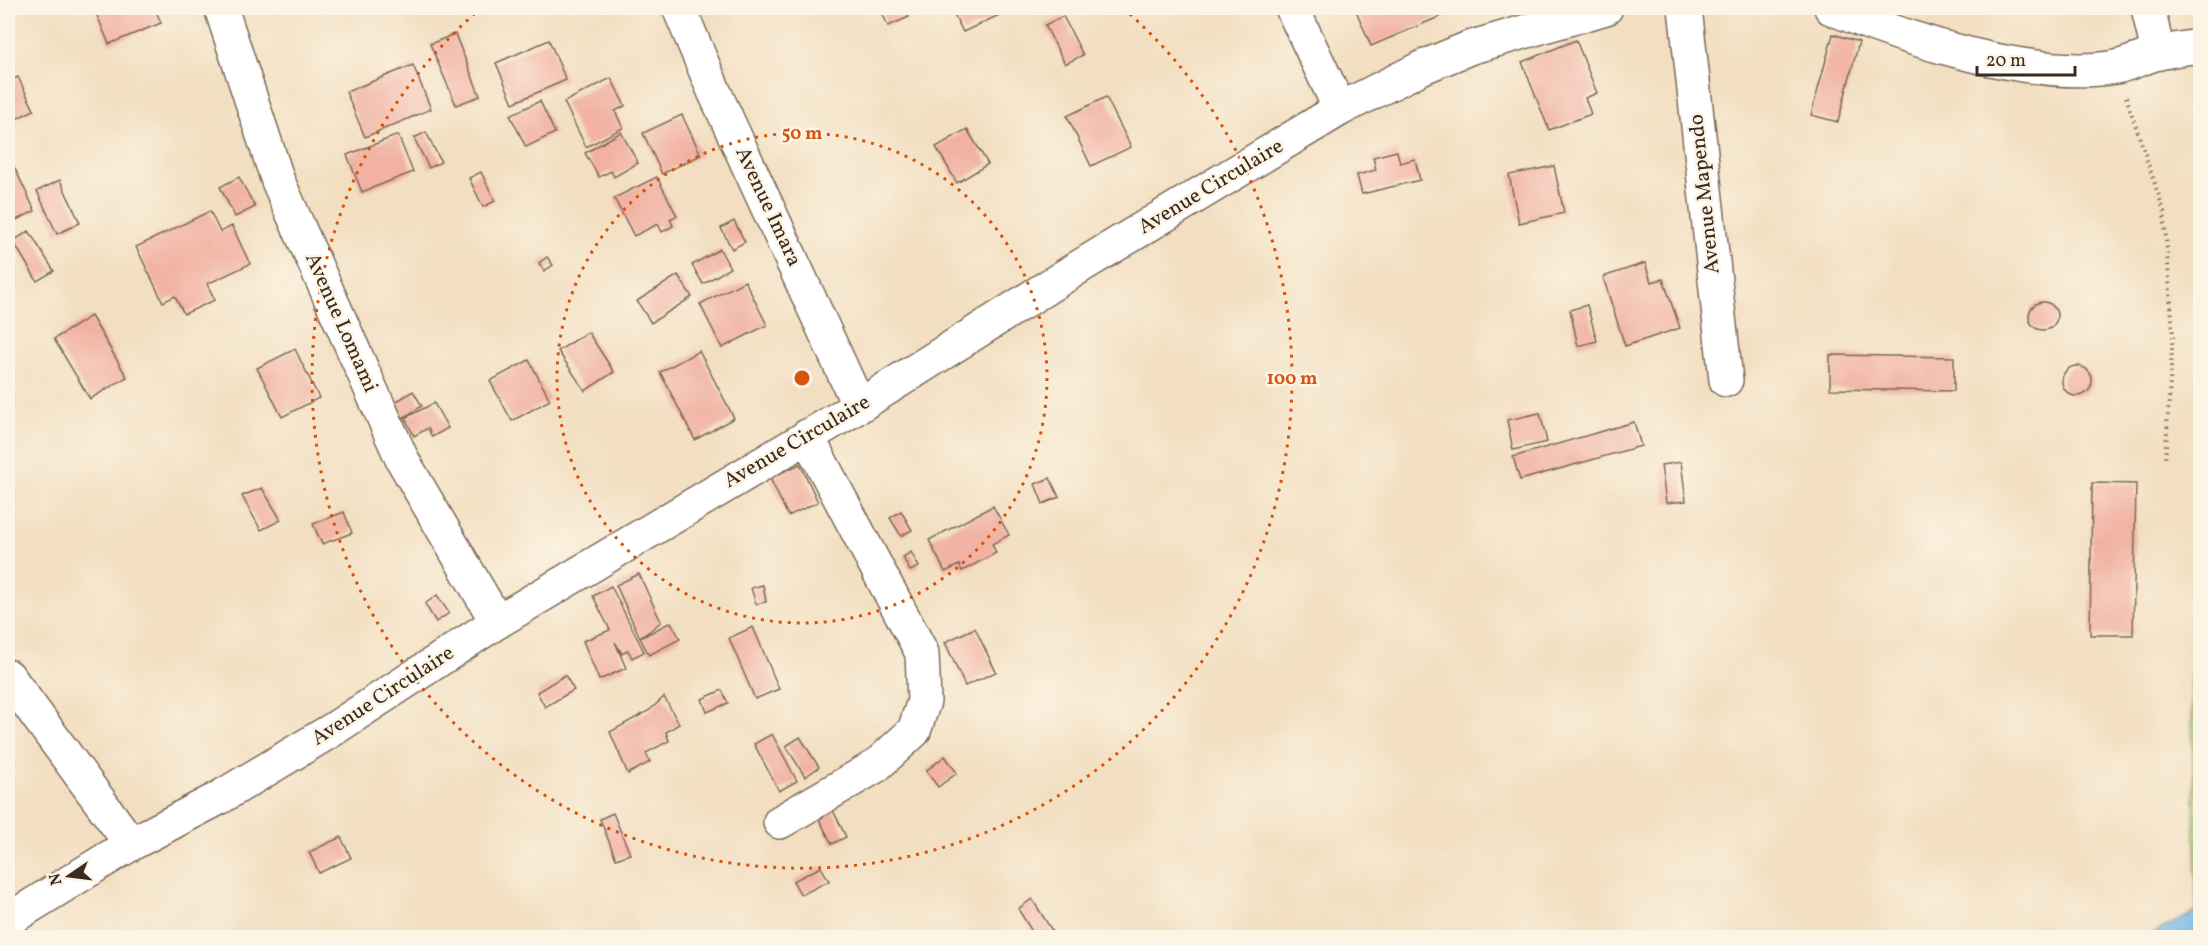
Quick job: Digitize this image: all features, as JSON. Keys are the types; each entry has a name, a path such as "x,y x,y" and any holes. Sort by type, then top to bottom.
{"street":[{"name":"Avenue Lomami","path":"221,8 278,181 402,459 497,622"},
{"name":"Avenue Imara","path":"679,8 859,406"},
{"path":"1292,8 1340,109"},
{"name":"Avenue Circulaire","path":"8,920 131,844 219,798 332,730 497,622 859,406 1084,264 1340,109 1423,67 1469,48 1606,8"},
{"name":"Avenue Mapendo","path":"1685,8 1726,380"},
{"path":"1831,8 1931,45 2068,70 2116,67 2158,54 2200,46"},
{"path":"2148,8 2158,54"},
{"path":"780,822 876,765 914,731 924,701 922,652 807,436"},
{"path":"8,676 131,844"}],"path":[{"path":"2116,67 2164,211 2174,334 2165,462"}],"green space":[{"path":"2200,663 2200,938 2197,937 2191,677"}],"water":[{"path":"2200,910 2200,937 2145,937"}],"building":[{"path":"94,8 155,8 161,23 109,44"},
{"path":"880,8 905,8 909,17 888,26"},
{"path":"951,8 1014,8 963,32"},
{"path":"1355,8 1460,8 1371,46"},
{"path":"1063,16 1083,55 1065,64 1045,25"},
{"path":"455,34 480,96 456,105 430,44"},
{"path":"1833,34 1859,42 1838,122 1811,115"},
{"path":"549,40 566,80 513,103 496,63"},
{"path":"1576,40 1597,93 1585,98 1591,114 1549,130 1522,62"},
{"path":"413,65 431,109 365,137 346,92"},
{"path":"18,77 34,110 8,123 8,82"},
{"path":"611,78 625,106 615,111 623,128 586,147 564,102"},
{"path":"1106,97 1131,147 1091,166 1067,116"},
{"path":"540,101 555,133 526,147 510,115"},
{"path":"682,115 701,155 662,174 643,133"},
{"path":"967,129 988,164 957,183 936,147"},
{"path":"426,132 441,162 429,168 414,138"},
{"path":"621,132 638,163 614,177 611,171 599,177 585,153"},
{"path":"398,135 413,172 362,192 347,155"},
{"path":"1397,151 1400,163 1415,159 1420,180 1362,194 1357,175 1376,170 1373,157"},
{"path":"8,154 35,211 8,224"},
{"path":"1554,166 1564,213 1519,223 1509,175"},
{"path":"481,172 495,201 483,207 469,178"},
{"path":"239,177 255,207 235,217 220,187"},
{"path":"657,177 677,216 670,219 673,226 662,232 658,224 634,236 614,198"},
{"path":"60,180 80,223 57,234 37,191"},
{"path":"210,211 220,232 232,226 250,264 207,284 215,300 184,314 175,296 163,302 136,247"},
{"path":"734,221 745,242 732,249 721,228"},
{"path":"29,231 54,271 37,281 13,241"},
{"path":"720,249 730,268 703,284 692,265"},
{"path":"547,257 553,265 544,271 539,263"},
{"path":"1645,263 1651,282 1663,279 1680,328 1625,346 1603,277"},
{"path":"678,275 692,297 651,323 637,301"},
{"path":"745,281 767,325 722,348 700,304"},
{"path":"2043,302 2053,306 2057,316 2053,326 2043,330 2033,326 2029,316 2033,306"},
{"path":"1587,305 1597,341 1578,346 1570,310"},
{"path":"91,316 127,377 90,399 54,339"},
{"path":"588,332 614,372 585,391 558,351"},
{"path":"295,349 319,398 282,417 257,368"},
{"path":"699,351 734,418 695,440 660,372"},
{"path":"1830,355 1954,357 1954,391 1830,389"},
{"path":"529,360 550,400 512,421 490,381"},
{"path":"2077,366 2088,370 2092,381 2088,392 2077,396 2066,392 2062,381 2066,370"},
{"path":"413,391 422,406 403,418 394,403"},
{"path":"434,403 448,428 432,437 428,428 414,436 405,418"},
{"path":"1540,413 1547,442 1513,450 1507,420"},
{"path":"1634,422 1641,446 1520,480 1513,457"},
{"path":"1681,462 1686,501 1666,503 1661,465"},
{"path":"800,464 818,502 788,516 770,478"},
{"path":"1050,478 1059,497 1043,504 1035,484"},
{"path":"2092,483 2136,484 2133,635 2090,635"},
{"path":"262,488 281,520 261,530 242,496"},
{"path":"993,506 1009,535 992,544 996,553 962,571 959,565 945,572 929,540"},
{"path":"901,511 912,530 901,536 890,518"},
{"path":"344,512 352,533 322,544 313,524"},
{"path":"911,552 919,567 910,571 903,557"},
{"path":"639,574 661,622 640,638 616,585"},
{"path":"763,585 766,602 756,604 751,588"},
{"path":"611,586 644,652 632,658 628,650 622,654 615,642 626,668 599,680 583,641 610,630 593,596"},
{"path":"437,595 449,613 436,622 425,604"},
{"path":"671,622 680,639 649,655 640,638"},
{"path":"753,627 779,689 755,699 729,638"},
{"path":"975,628 996,672 965,686 945,642"},
{"path":"565,675 574,690 545,707 537,692"},
{"path":"722,690 728,703 707,712 702,699"},
{"path":"664,697 679,724 666,732 669,741 646,753 650,762 628,774 610,732 650,710"},
{"path":"772,734 797,781 779,791 754,744"},
{"path":"800,737 819,767 805,777 786,746"},
{"path":"8,753 14,767 8,770"},
{"path":"945,756 957,773 938,787 926,771"},
{"path":"830,804 846,837 832,844 815,811"},
{"path":"613,813 630,854 616,859 600,819"},
{"path":"341,837 351,858 319,873 309,852"},
{"path":"821,867 829,881 801,895 793,881"},
{"path":"1032,899 1053,932 1045,938 1036,938 1018,909"}]}
